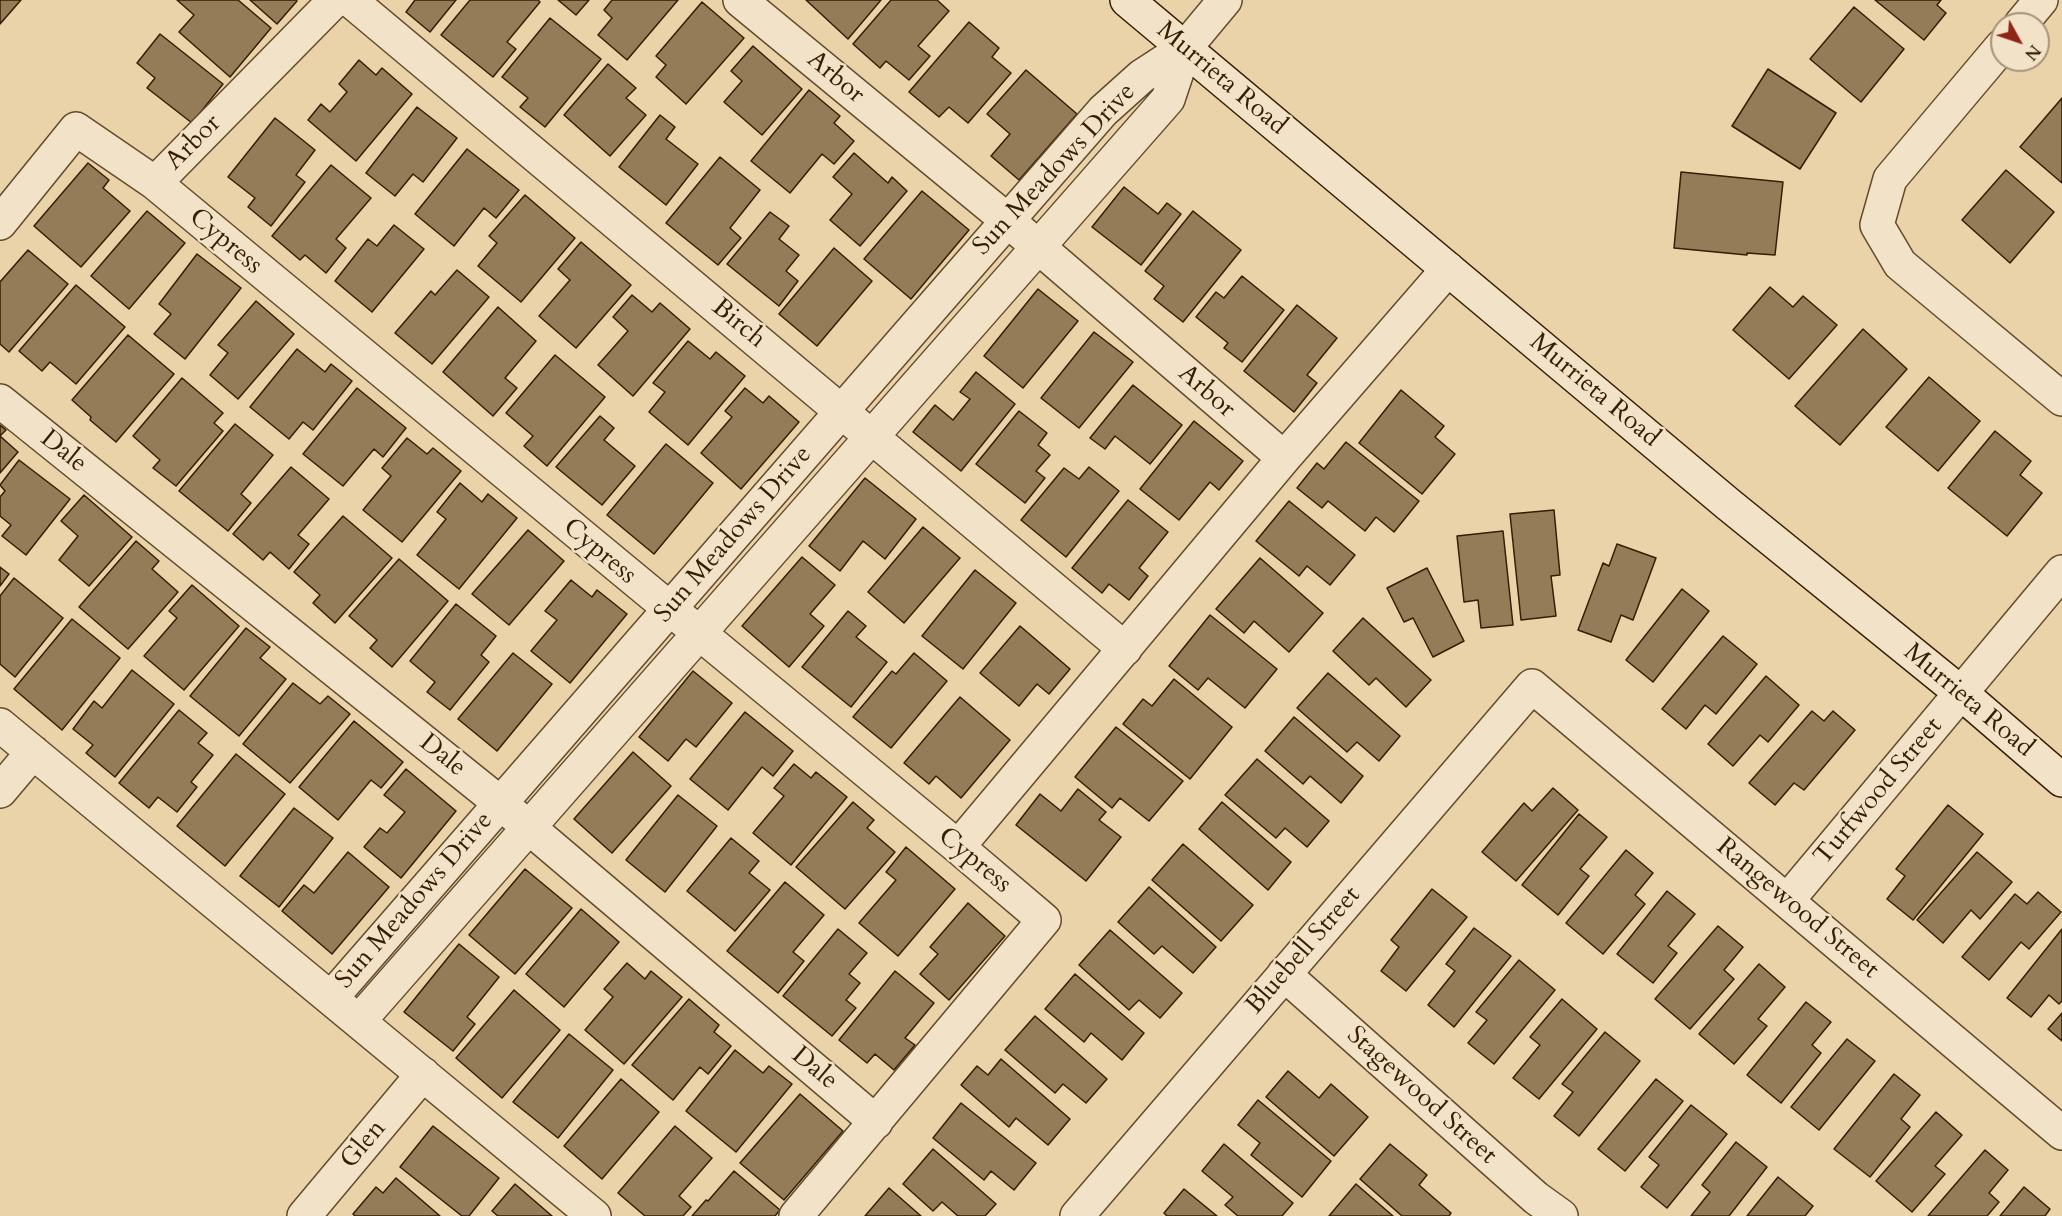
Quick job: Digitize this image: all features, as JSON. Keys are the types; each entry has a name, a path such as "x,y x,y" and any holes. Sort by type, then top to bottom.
{"street":[{"name":"Arbor","path":"0,223 76,129 154,183 335,0"},
{"name":"Birch","path":"350,0 1125,649"},
{"name":"Arbor","path":"740,0 1007,220 1284,458"},
{"name":"Murrieta Road","path":"1127,0 1728,504 1961,693 2062,780"},
{"path":"1185,48 1225,0"},
{"path":"2031,12 2041,0"},
{"name":"Sun Meadows Drive","path":"331,998 1103,111 1142,76 1185,48"},
{"name":"Sun Meadows Drive","path":"359,1021 1168,99 1185,48"},
{"path":"1990,60 1890,179 1877,225 1900,264 2062,399"},
{"name":"Cypress","path":"154,183 1044,920 876,1122"},
{"path":"958,847 1284,458 1448,269"},
{"name":"Dale","path":"0,401 500,803 876,1122"},
{"name":"Turfwood Street","path":"1787,901 2062,572"},
{"name":"Rangewood Street","path":"1532,686 2062,1133"},
{"name":"Bluebell Street","path":"1077,1216 1532,686"},
{"path":"0,725 594,1216"},
{"path":"0,791 33,752"},
{"name":"Stagewood Street","path":"1284,974 1539,1210"},
{"name":"Glen","path":"304,1216 423,1074"},
{"path":"796,1216 876,1122"}],"building":[{"path":"0,0 21,0 0,24"},
{"path":"177,0 238,0 271,28 230,77 179,32 194,15"},
{"path":"250,0 296,0 297,1 277,24"},
{"path":"415,0 456,0 430,32 406,12"},
{"path":"470,0 538,0 540,2 507,42 516,49 493,77 441,35"},
{"path":"558,0 589,0 576,15"},
{"path":"612,0 678,0 627,60 598,35 612,18 604,10"},
{"path":"806,0 881,0 848,39"},
{"path":"891,0 937,0 949,11 918,46 930,56 909,80 886,61 880,68 853,44"},
{"path":"1875,0 1941,0 1937,5 1946,13 1924,40"},
{"path":"702,2 744,38 686,104 656,77 666,65 656,56"},
{"path":"1854,7 1904,49 1861,102 1810,59"},
{"path":"550,18 601,59 545,127 520,107 528,98 502,77"},
{"path":"969,22 999,48 992,57 1011,73 968,123 949,107 939,117 909,92"},
{"path":"160,34 223,84 192,123 147,88 155,78 137,63"},
{"path":"753,46 802,89 762,135 724,102 742,81 731,71"},
{"path":"359,60 376,75 382,68 412,94 356,161 308,120 321,104 330,112 347,92 339,84"},
{"path":"608,64 636,88 626,98 646,115 610,156 564,115"},
{"path":"1768,69 1836,113 1800,169 1732,126"},
{"path":"1026,70 1077,114 1019,180 991,156 1010,134 987,114"},
{"path":"809,90 840,116 834,123 854,141 834,164 822,154 790,193 751,161"},
{"path":"2062,98 2062,183 2020,147"},
{"path":"417,107 457,138 423,182 413,174 395,196 366,173"},
{"path":"660,115 675,127 666,139 698,164 666,205 619,167"},
{"path":"275,118 315,150 296,175 305,182 271,226 248,207 255,198 228,177"},
{"path":"467,149 519,190 496,218 484,208 454,246 415,214"},
{"path":"854,153 888,183 892,177 907,191 860,246 830,220 852,194 833,177"},
{"path":"720,157 760,190 730,228 741,238 718,265 666,223"},
{"path":"88,163 109,180 103,188 130,211 81,267 34,226"},
{"path":"331,165 371,198 336,239 346,248 326,273 305,255 300,260 272,236"},
{"path":"2006,170 2054,212 2010,263 1962,220"},
{"path":"1681,172 1783,182 1775,255 1747,253 1747,255 1674,248"},
{"path":"1124,187 1158,214 1167,203 1181,214 1141,265 1092,227"},
{"path":"922,191 969,230 911,299 864,259"},
{"path":"525,195 575,238 521,302 478,266 497,243 489,236"},
{"path":"147,211 185,243 129,309 91,276"},
{"path":"1193,211 1241,250 1183,322 1154,299 1164,286 1145,271"},
{"path":"770,212 789,226 779,239 799,255 786,271 798,281 779,306 727,264"},
{"path":"394,225 424,249 372,312 335,281 368,239 377,246"},
{"path":"581,242 631,285 576,348 539,316 570,280 558,269"},
{"path":"834,248 872,281 817,346 779,314"},
{"path":"28,250 68,284 9,352 0,344 0,282"},
{"path":"197,254 241,288 185,359 154,334 171,314 159,304"},
{"path":"457,270 489,297 432,364 395,333 431,291 435,295"},
{"path":"1242,276 1284,310 1242,362 1224,348 1228,343 1196,317 1216,292 1224,298"},
{"path":"76,285 125,327 76,384 50,362 42,371 19,351"},
{"path":"1770,287 1793,307 1803,296 1837,325 1789,379 1733,330"},
{"path":"1038,289 1078,321 1023,388 984,356"},
{"path":"632,295 652,312 660,303 690,329 633,396 598,365 628,331 613,317"},
{"path":"256,301 294,334 238,399 210,375 228,353 218,345"},
{"path":"1297,305 1337,338 1307,375 1317,383 1294,412 1244,371"},
{"path":"498,307 536,341 505,378 517,388 493,416 443,372"},
{"path":"1863,329 1907,369 1840,445 1795,406"},
{"path":"1094,332 1133,362 1079,428 1041,398"},
{"path":"128,335 174,374 116,442 90,420 91,417 72,400"},
{"path":"688,341 710,359 716,352 745,376 688,445 649,412 665,392 653,383"},
{"path":"297,349 325,372 331,364 352,381 313,430 303,422 289,439 250,407"},
{"path":"555,355 605,397 547,466 524,446 533,436 506,413"},
{"path":"976,372 1015,404 961,471 913,432 935,405 953,420 970,399 960,392"},
{"path":"1929,377 1980,421 1938,471 1886,427"},
{"path":"182,378 223,413 214,423 223,431 176,486 153,468 160,460 133,436"},
{"path":"1133,385 1182,425 1150,464 1115,436 1105,449 1090,438"},
{"path":"357,388 406,428 383,457 374,449 343,486 303,454"},
{"path":"745,388 763,403 769,396 799,422 741,489 701,453 732,417 725,411"},
{"path":"1401,390 1444,426 1435,437 1455,454 1422,494 1359,443"},
{"path":"1019,411 1047,433 1038,445 1050,455 1036,471 1045,478 1025,503 976,464"},
{"path":"600,416 614,428 604,440 635,466 602,505 556,467"},
{"path":"1194,421 1243,461 1219,490 1210,482 1179,520 1140,489"},
{"path":"235,424 273,455 241,494 251,503 228,531 179,491"},
{"path":"0,425 6,430 0,436"},
{"path":"1995,431 2031,461 2020,475 2042,493 2007,536 1948,488"},
{"path":"0,436 18,452 0,473"},
{"path":"407,438 427,454 433,448 461,471 402,542 363,510 391,476 382,468"},
{"path":"1346,442 1419,501 1394,532 1376,517 1365,531 1328,501 1322,508 1297,488 1317,463 1324,469"},
{"path":"666,444 713,483 654,554 607,515"},
{"path":"19,460 70,499 26,555 2,536 11,525 0,516 0,497 5,491 0,485"},
{"path":"291,467 329,499 298,535 309,544 289,569 270,552 263,560 233,534"},
{"path":"1089,467 1119,491 1066,557 1021,520 1064,468 1079,479"},
{"path":"865,478 916,519 885,559 863,541 840,571 809,546"},
{"path":"460,483 482,502 488,494 517,518 459,589 417,555 446,519 437,512"},
{"path":"84,495 132,537 89,586 59,560 78,536 61,521"},
{"path":"1128,500 1168,532 1139,568 1148,576 1129,600 1109,584 1102,593 1072,568"},
{"path":"1289,501 1355,555 1330,585 1307,566 1299,576 1256,541"},
{"path":"1554,510 1560,575 1551,576 1556,616 1521,620 1510,514"},
{"path":"343,516 392,558 335,623 313,603 320,595 294,572"},
{"path":"923,527 960,558 904,623 868,592"},
{"path":"528,530 564,561 509,625 472,594"},
{"path":"1503,531 1513,625 1481,628 1478,600 1464,602 1457,536"},
{"path":"136,541 159,561 152,569 178,592 128,649 79,607"},
{"path":"1617,544 1656,558 1633,620 1621,615 1611,642 1578,630 1603,563 1609,566"},
{"path":"802,557 835,585 810,614 824,626 789,667 742,626"},
{"path":"1260,558 1323,613 1289,652 1254,621 1244,633 1216,609"},
{"path":"399,559 448,601 392,667 370,648 377,640 349,616"},
{"path":"0,567 9,574 0,586"},
{"path":"1427,568 1464,641 1433,657 1413,618 1404,622 1387,588"},
{"path":"975,570 1016,603 963,669 922,636"},
{"path":"14,578 63,618 15,677 0,664 0,596"},
{"path":"571,580 592,597 597,590 627,614 570,683 531,651 557,620 545,611"},
{"path":"192,585 239,626 184,690 144,656 177,618 169,611"},
{"path":"1682,589 1709,611 1653,682 1626,660"},
{"path":"456,604 496,636 481,655 489,662 450,710 427,692 435,682 410,661"},
{"path":"848,611 866,626 856,637 887,662 851,707 802,667"},
{"path":"1210,615 1277,669 1245,708 1208,678 1198,690 1169,666"},
{"path":"1363,618 1431,680 1406,707 1376,678 1369,685 1333,651"},
{"path":"72,619 120,658 62,730 14,689"},
{"path":"1020,626 1070,669 1049,694 1037,684 1019,706 980,673"},
{"path":"246,628 270,647 260,658 286,679 239,736 190,696"},
{"path":"1723,636 1757,664 1716,714 1705,705 1686,729 1662,709"},
{"path":"513,653 552,684 497,751 458,719"},
{"path":"914,653 947,681 891,748 853,717 892,671 896,674"},
{"path":"132,670 174,704 115,777 86,753 93,745 73,729 94,701 102,708"},
{"path":"693,671 732,703 696,747 686,739 668,761 639,737"},
{"path":"1328,673 1400,736 1379,761 1357,742 1347,752 1297,708"},
{"path":"1766,676 1799,705 1768,742 1760,735 1733,766 1708,744"},
{"path":"1174,679 1232,727 1190,779 1123,724 1143,699 1152,706"},
{"path":"293,683 320,704 328,696 350,714 290,783 243,744"},
{"path":"960,697 1010,740 961,798 936,776 929,784 904,763"},
{"path":"179,710 207,733 198,743 213,755 191,782 197,787 177,812 158,797 149,808 119,783"},
{"path":"1812,711 1824,721 1833,711 1855,730 1804,790 1794,783 1775,805 1749,783"},
{"path":"745,712 793,751 773,776 762,767 728,810 690,779"},
{"path":"1294,717 1363,776 1341,803 1310,776 1303,784 1265,751"},
{"path":"354,721 403,762 381,788 371,780 338,820 299,787"},
{"path":"1116,727 1183,781 1149,821 1120,798 1112,808 1075,777"},
{"path":"633,752 671,786 612,853 574,819"},
{"path":"236,754 285,794 225,866 177,826"},
{"path":"1257,759 1329,821 1307,847 1285,828 1276,838 1225,795"},
{"path":"794,764 811,778 816,772 847,797 791,865 753,833 784,796 774,788"},
{"path":"406,769 456,811 401,878 364,847 380,828 387,833 405,812 384,795"},
{"path":"1553,788 1578,810 1516,881 1482,852 1524,803 1532,811"},
{"path":"1078,789 1106,812 1099,820 1121,837 1086,881 1016,825 1040,794 1061,811"},
{"path":"678,795 717,826 665,892 626,860"},
{"path":"853,802 874,820 867,828 895,852 845,909 796,867"},
{"path":"1222,802 1291,862 1268,890 1199,829"},
{"path":"1948,805 1983,834 1913,920 1887,899 1905,876 1896,869"},
{"path":"294,808 333,838 279,907 240,876"},
{"path":"1579,814 1607,837 1580,869 1589,876 1558,915 1522,885"},
{"path":"731,838 759,861 749,873 770,890 735,931 687,891"},
{"path":"1183,844 1253,905 1221,941 1152,880"},
{"path":"906,847 955,889 898,956 859,923 896,880 886,872"},
{"path":"1626,850 1653,873 1635,895 1645,904 1603,954 1566,923"},
{"path":"348,852 389,887 332,954 282,911 304,885 314,893"},
{"path":"1977,852 2012,882 1980,919 1971,910 1943,943 1917,920"},
{"path":"525,869 572,908 515,974 469,935"},
{"path":"785,882 824,915 793,952 804,961 778,993 727,951"},
{"path":"1149,887 1216,947 1193,973 1162,946 1154,954 1118,922"},
{"path":"1432,889 1467,917 1406,991 1381,971 1399,947 1391,940"},
{"path":"1667,891 1695,914 1668,946 1677,953 1653,983 1617,954"},
{"path":"2038,892 2061,912 2029,949 2021,942 1989,980 1962,957 2015,894 2027,904"},
{"path":"968,903 1005,936 949,1000 920,974 938,954 930,947"},
{"path":"581,909 619,942 564,1007 526,974"},
{"path":"1718,926 1743,947 1724,970 1734,979 1690,1029 1655,999"},
{"path":"1474,928 1511,956 1454,1027 1428,1005 1455,971 1446,964"},
{"path":"838,929 867,953 849,974 860,983 846,1000 856,1008 832,1036 783,996"},
{"path":"2062,929 2062,1001 2059,1004 2049,995 2031,1017 2007,998"},
{"path":"1110,930 1182,993 1160,1018 1139,1000 1129,1010 1079,965"},
{"path":"459,944 499,977 467,1017 475,1024 453,1051 404,1012"},
{"path":"1519,960 1555,990 1494,1064 1468,1043 1487,1020 1476,1012"},
{"path":"627,963 645,979 651,971 682,997 624,1064 585,1030 613,997 604,989"},
{"path":"1759,964 1785,987 1758,1019 1767,1026 1734,1064 1699,1034"},
{"path":"895,971 934,1003 905,1038 915,1045 894,1070 875,1054 867,1063 839,1040"},
{"path":"1075,974 1144,1033 1122,1060 1091,1033 1084,1042 1045,1009"},
{"path":"514,990 560,1030 502,1098 456,1058"},
{"path":"689,999 719,1025 714,1032 731,1046 708,1074 700,1067 673,1100 632,1065"},
{"path":"1562,999 1597,1029 1539,1099 1513,1078 1540,1045 1530,1037"},
{"path":"1806,1002 1831,1022 1812,1045 1821,1053 1781,1103 1747,1075"},
{"path":"2062,1013 2062,1041 2048,1029"},
{"path":"1035,1016 1107,1079 1086,1103 1063,1084 1055,1093 1005,1050"},
{"path":"1605,1032 1640,1061 1579,1136 1554,1116 1573,1092 1562,1084"},
{"path":"569,1034 613,1070 558,1138 513,1102"},
{"path":"1847,1039 1875,1061 1819,1130 1791,1107"},
{"path":"735,1050 763,1073 769,1066 792,1084 736,1152 686,1111"},
{"path":"1001,1059 1070,1119 1048,1145 1016,1118 1009,1127 961,1085 977,1066 988,1075"},
{"path":"1288,1071 1319,1098 1331,1084 1368,1117 1334,1156 1266,1097"},
{"path":"1894,1074 1920,1095 1901,1119 1910,1127 1870,1177 1834,1149"},
{"path":"621,1079 659,1112 602,1179 564,1146"},
{"path":"1656,1079 1683,1101 1625,1171 1598,1149"},
{"path":"800,1094 843,1131 784,1200 740,1163"},
{"path":"1258,1100 1331,1161 1302,1197 1251,1155 1260,1143 1238,1125"},
{"path":"961,1103 1036,1163 1014,1190 991,1171 984,1180 933,1138"},
{"path":"1691,1105 1727,1134 1667,1208 1641,1187 1659,1165 1649,1157"},
{"path":"1936,1112 1962,1135 1935,1166 1945,1174 1912,1212 1876,1181"},
{"path":"433,1126 499,1178 469,1216 462,1216 400,1167"},
{"path":"675,1126 712,1158 679,1196 691,1207 683,1216 645,1216 618,1193"},
{"path":"1736,1142 1767,1167 1729,1216 1691,1216 1710,1192 1702,1185"},
{"path":"1224,1144 1293,1203 1282,1216 1238,1216 1225,1205 1233,1197 1202,1171"},
{"path":"1390,1144 1427,1175 1419,1185 1451,1213 1449,1216 1402,1216 1360,1179"},
{"path":"933,1149 996,1204 985,1216 958,1216 942,1202 933,1211 903,1184"},
{"path":"1985,1150 2008,1170 1989,1193 1999,1202 1987,1216 1928,1216"},
{"path":"734,1171 780,1210 775,1216 692,1216 706,1200 708,1201"},
{"path":"1778,1177 1813,1206 1805,1216 1747,1216"},
{"path":"396,1178 440,1216 355,1216 353,1214 376,1187 383,1193"},
{"path":"515,1184 552,1216 498,1216 492,1211"},
{"path":"1356,1184 1393,1216 1329,1216"},
{"path":"2024,1187 2050,1209 2045,1216 2000,1216"},
{"path":"889,1188 921,1216 865,1216"},
{"path":"1184,1189 1217,1216 1167,1216 1164,1213"}]}
